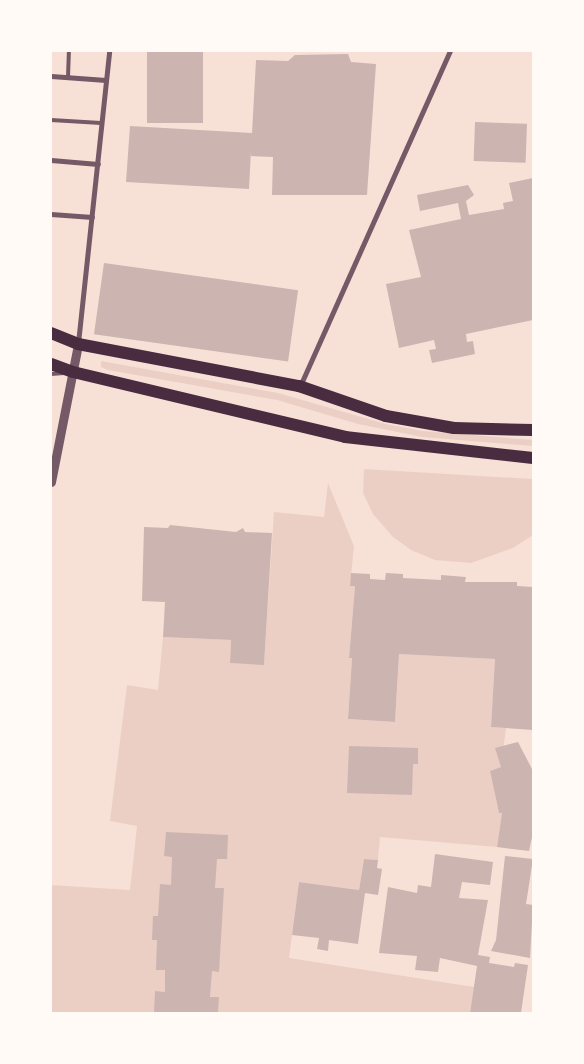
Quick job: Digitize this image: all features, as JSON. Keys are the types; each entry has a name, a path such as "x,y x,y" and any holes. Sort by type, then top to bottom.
{"main road":[{"path":"51,332 78,344 300,386 386,416 454,428 533,430"},
{"path":"51,364 73,372 345,437 533,458"}],"street":[{"path":"51,482 78,344 109,51"},
{"path":"300,386 450,51"},
{"path":"51,76 106,80"},
{"path":"51,160 98,164"},
{"path":"51,214 92,217"}],"lane":[{"path":"68,77 70,51"},
{"path":"51,120 101,123"},
{"path":"51,374 73,372"}],"shaded area":[{"path":"101,361 278,393 386,424 423,431 533,440 533,446 422,437 358,424 277,400 108,370 101,367"},
{"path":"364,469 533,479 533,535 513,548 471,563 435,560 411,550 393,537 373,514 363,493"},
{"path":"328,483 354,546 350,586 355,586 349,658 352,658 348,719 395,722 399,654 495,659 491,727 506,728 501,767 490,771 499,813 502,813 497,847 380,837 378,860 364,859 359,890 299,882 289,958 474,987 470,1013 51,1013 51,885 130,890 137,826 110,821 127,685 158,690 163,637 231,640 230,663 264,664 274,512 324,517"}],"building":[{"path":"147,51 203,51 203,123 147,123"},
{"path":"348,54 351,62 376,64 367,195 272,195 273,157 251,156 251,150 249,189 126,182 130,126 252,133 256,60 288,61 295,55"},
{"path":"475,122 527,124 526,163 474,161"},
{"path":"533,178 533,320 466,334 467,342 473,341 475,354 432,363 429,350 436,349 434,340 399,348 386,284 421,277 409,230 461,219 458,203 420,211 417,195 468,185 474,195 466,201 469,215 504,209 503,203 513,201 509,183"},
{"path":"104,263 298,290 288,362 94,334"},
{"path":"170,525 236,532 243,528 245,532 272,533 264,665 230,663 231,640 163,637 165,602 142,601 144,527 168,528"},
{"path":"351,573 370,574 370,579 385,580 386,573 403,574 403,578 441,580 441,575 466,577 465,582 517,582 517,586 533,587 533,730 491,727 495,659 399,654 395,722 348,719 352,658 349,658 355,586 350,586"},
{"path":"518,742 533,771 533,833 529,851 497,847 502,813 499,813 490,771 501,767 495,748"},
{"path":"349,746 418,748 418,764 413,764 412,795 347,793"},
{"path":"166,832 228,835 227,859 217,859 215,888 224,888 219,972 212,971 210,997 219,997 218,1013 154,1013 155,991 165,992 165,970 156,970 157,940 152,940 153,916 158,916 160,884 171,885 172,857 164,856"},
{"path":"435,854 493,862 490,885 462,882 459,898 488,900 478,955 490,957 489,963 514,967 515,963 528,965 521,1013 470,1013 477,966 440,958 438,972 415,970 417,956 379,953 388,887 417,893 418,885 431,887"},
{"path":"505,856 533,859 526,904 533,905 530,958 491,951 496,940"},
{"path":"364,859 378,860 377,868 382,869 378,895 365,893 358,944 329,940 328,951 317,949 319,938 292,935 299,882 359,890"}]}
